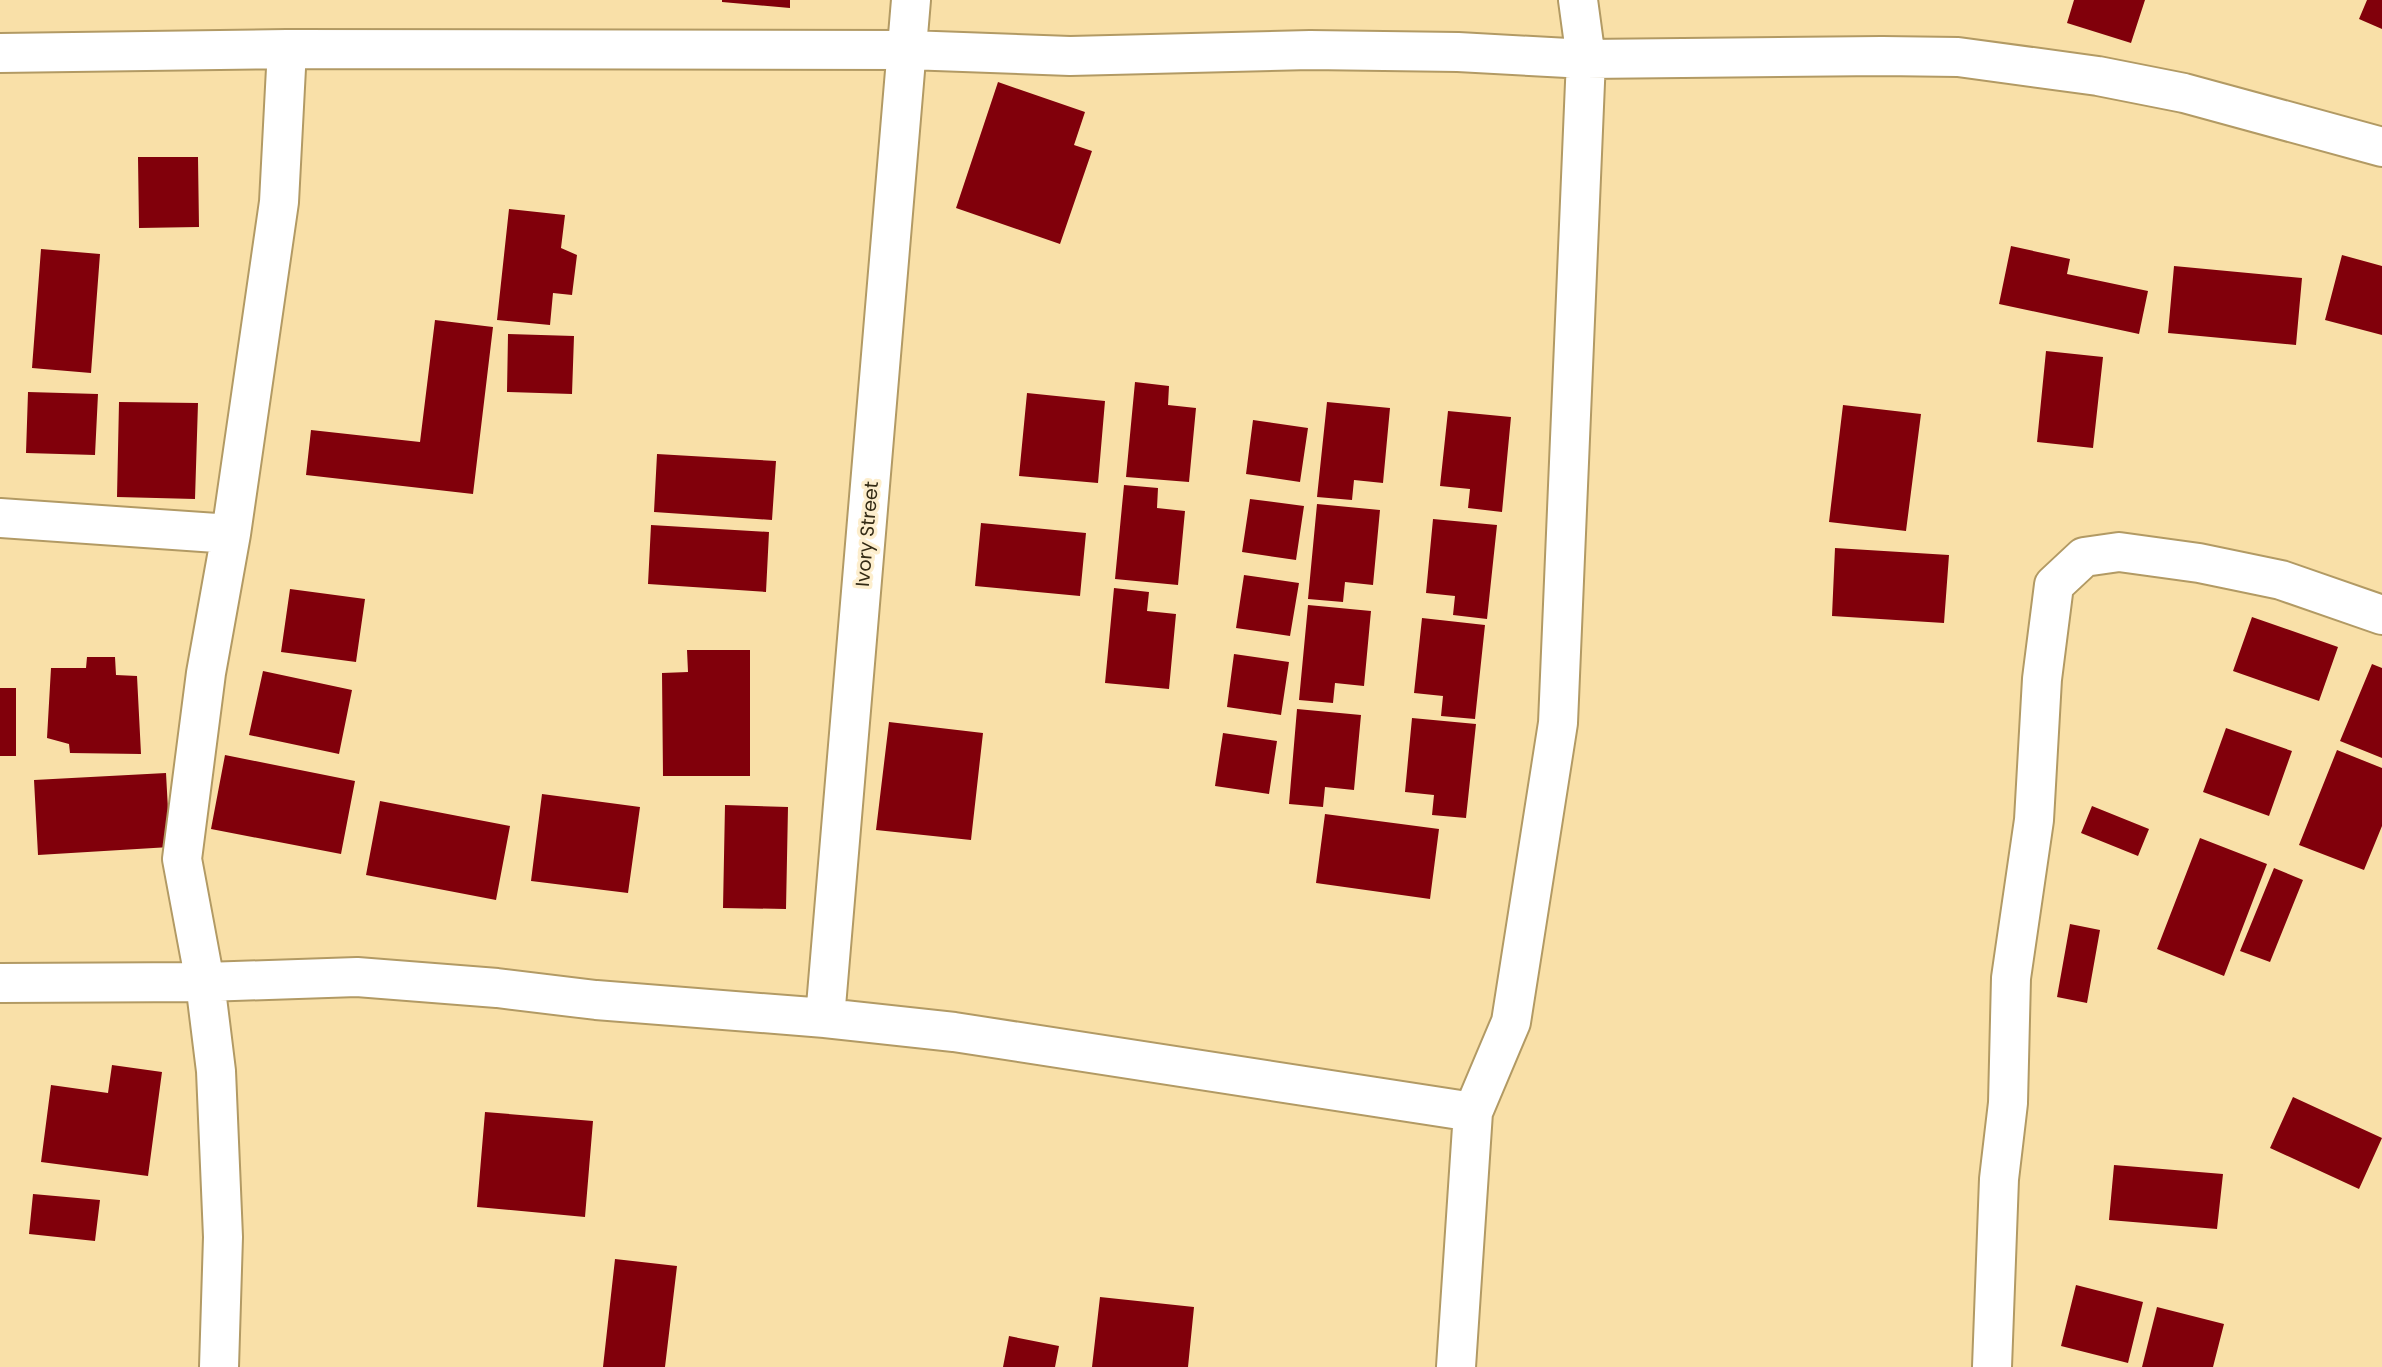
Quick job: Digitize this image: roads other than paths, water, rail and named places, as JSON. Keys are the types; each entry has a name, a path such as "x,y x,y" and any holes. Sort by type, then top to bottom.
{"street":[{"name":"Ivory Street","path":"825,1018 911,0"},
{"path":"1456,1367 1473,1112 1511,1022 1558,723 1586,59 1578,0"},
{"path":"219,1367 223,1237 216,1071 205,982 182,859 206,673 231,534 279,202 286,49"},
{"path":"0,53 286,49 908,50 1070,56 1310,50 1458,52 1586,59 1958,57 2098,76 2184,93 2382,147"},
{"path":"0,518 231,534"},
{"path":"1992,1367 1999,1179 2008,1103 2011,978 2034,820 2042,679 2054,585 2084,557 2119,552 2199,563 2281,580 2382,615"},
{"path":"0,983 205,982 357,976 498,988 596,1000 825,1018 954,1032 1473,1112"}]}
